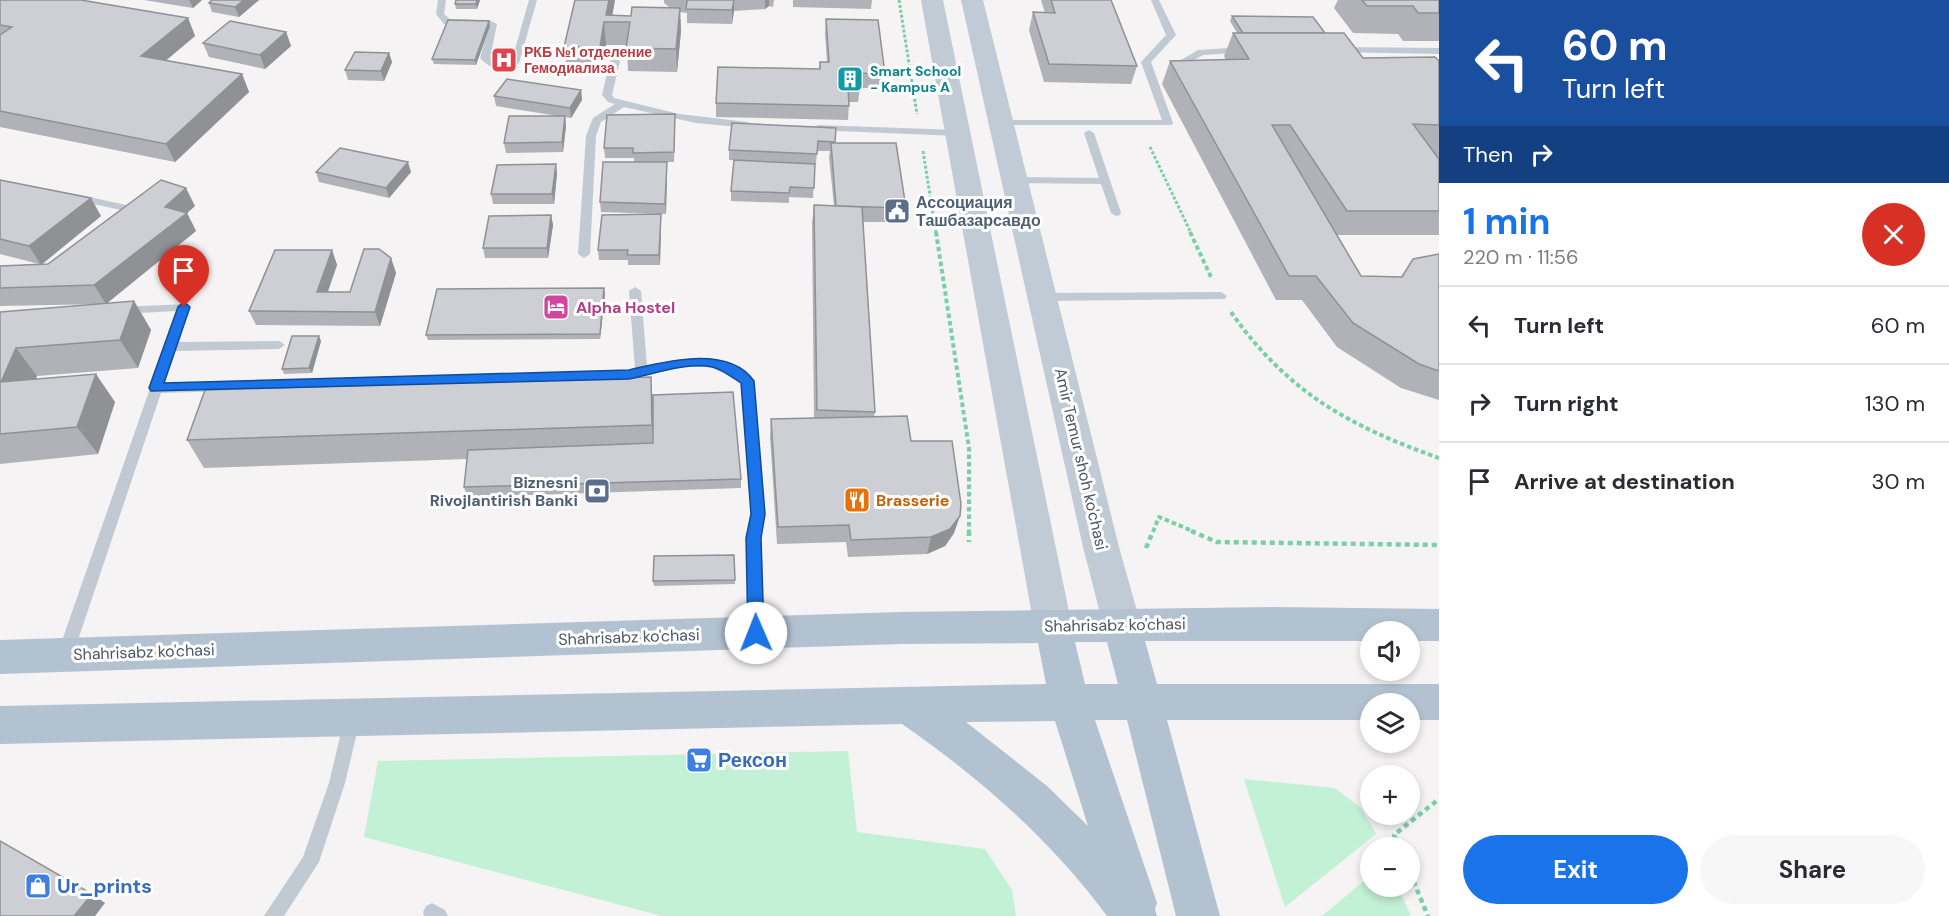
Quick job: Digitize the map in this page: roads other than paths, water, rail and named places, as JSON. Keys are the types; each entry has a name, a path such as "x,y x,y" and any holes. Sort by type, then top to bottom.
{"main road":[{"path":"932,0 1069,702 1140,916"},
{"name":"Amir Temur shoh ko'chasi","path":"972,0 1101,547 1198,916"},
{"name":"Shahrisabz ko'chasi","path":"0,657 1053,626 1274,623 1439,625"},
{"path":"0,725 1069,702 1439,702"},
{"path":"909,706 968,748 1058,825 1110,882 1135,916"}],"lane":[{"path":"442,0 440,14 447,22 494,26 485,58 495,65 506,67 516,61 533,0"},
{"path":"1001,123 1168,123 1146,62 1171,35 1155,0"},
{"path":"1174,67 1202,52 1254,50"},
{"path":"1324,50 1439,51"},
{"path":"615,61 607,95 611,100 726,125 761,126"},
{"path":"584,254 591,136 597,120 622,104"},
{"path":"807,128 957,133"},
{"path":"1089,133 1116,213"},
{"path":"1015,180 1105,181"},
{"path":"58,193 132,210 114,227"},
{"path":"635,291 641,372"},
{"path":"1043,297 1221,296"},
{"path":"65,655 184,307 103,311"},
{"path":"170,347 279,345"},
{"path":"156,388 629,375 680,363 714,363 747,381 758,514 753,538 756,633"},
{"path":"273,916 310,862 337,783 353,718"}],"place":[{"name":"РКБ №1 отделение Гемодиализа","path":"504,60"},
{"name":"Smart School - Kampus A","path":"850,79"},
{"name":"Ассоциация Ташбазарсавдо","path":"897,211"},
{"name":"Alpha Hostel","path":"556,307"},
{"name":"Biznesni Rivojlantirish Banki","path":"597,491"},
{"name":"Brasserie","path":"857,500"},
{"name":"Рексон","path":"699,760"},
{"name":"Ur_prints","path":"38,886"}]}
